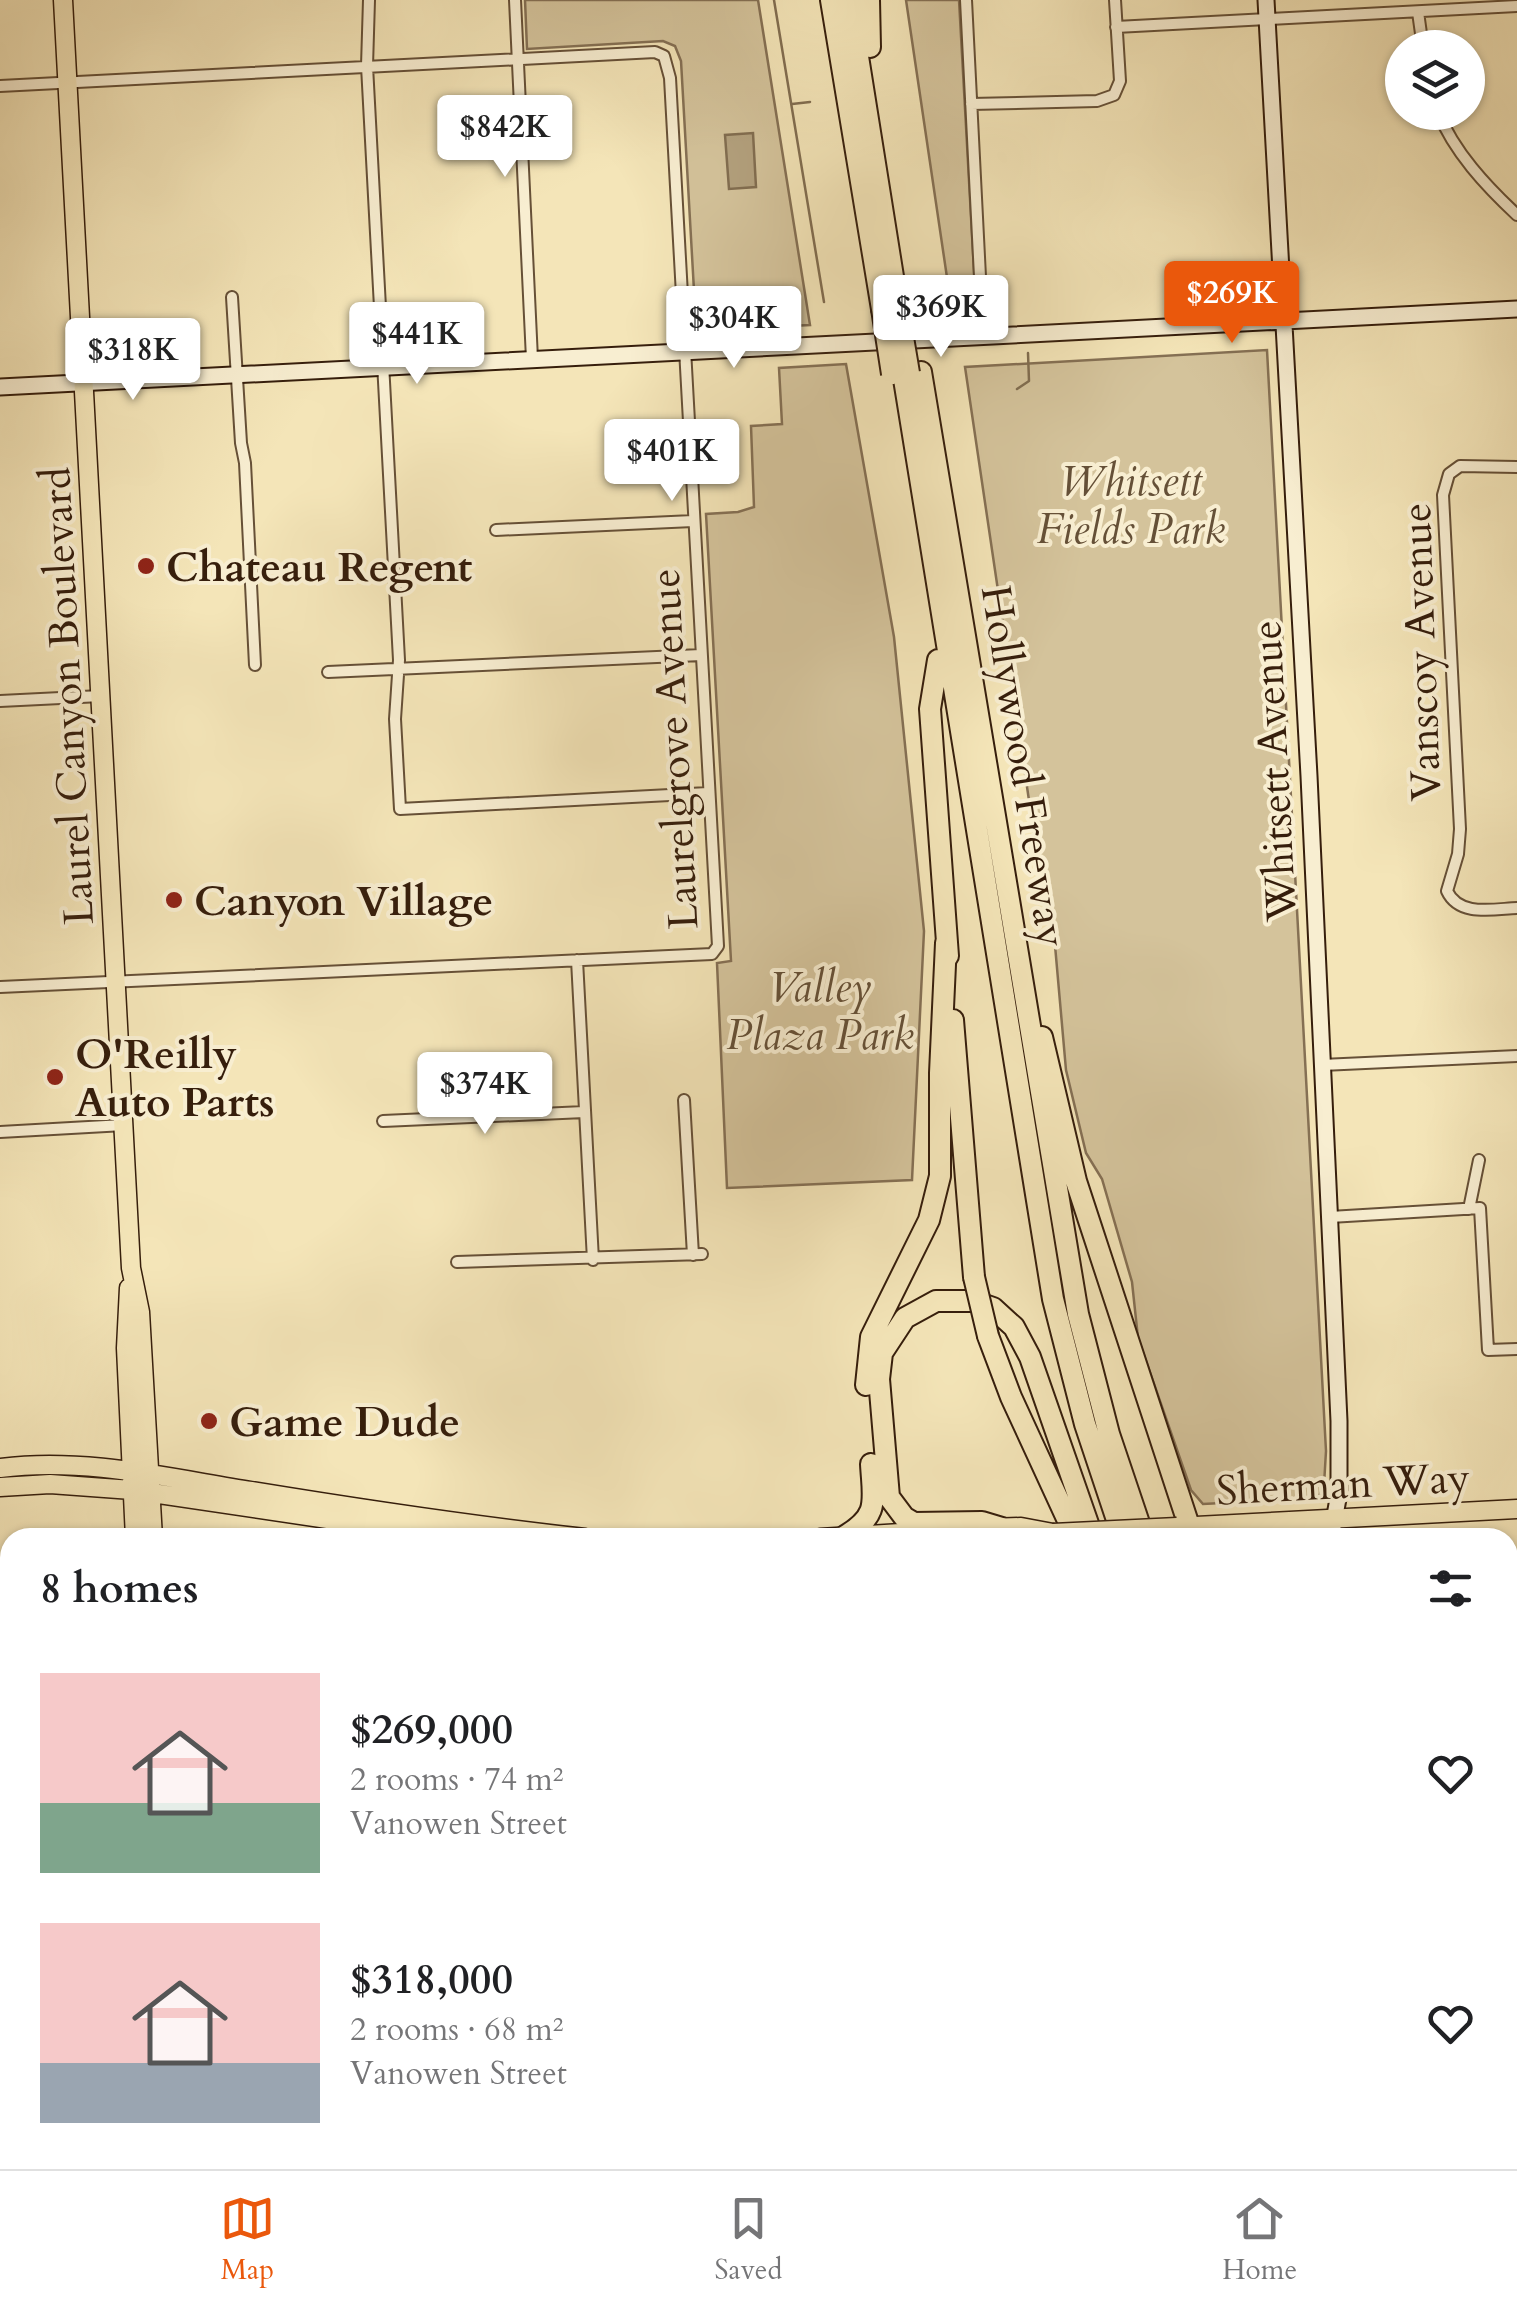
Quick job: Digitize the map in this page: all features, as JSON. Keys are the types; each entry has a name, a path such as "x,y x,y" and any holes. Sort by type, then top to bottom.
{"highway":[{"name":"Hollywood Freeway","path":"831,0 896,308 938,660 1044,1298 1076,1432 1109,1528"},
{"path":"845,0 896,308"},
{"name":"Hollywood Freeway","path":"865,0 906,373 1017,949 1078,1314 1108,1434 1141,1528"},
{"path":"906,373 1054,1299 1085,1424 1120,1528"},
{"path":"906,373 1066,1322 1090,1413 1129,1528"},
{"path":"938,660 930,709 974,1277 988,1336 1071,1528"},
{"path":"857,1528 868,1520 872,1510 866,1388 871,1337 924,1230 940,1176 946,943"},
{"path":"1017,949 1052,1071 1076,1181 1185,1528"},
{"path":"1002,1528 982,1522 914,1523 904,1517 889,1497 879,1379 882,1353 904,1318 936,1301 984,1304 1014,1327 1030,1357 1090,1528"}],"main road":[{"name":"Laurel Canyon Boulevard","path":"63,0 131,1268 126,1318 134,1528"},
{"name":"Whitsett Avenue","path":"1266,0 1330,1217 1340,1458 1332,1528"},
{"path":"0,387 1517,309"},
{"name":"Laurel Canyon Boulevard","path":"131,1268 140,1312 153,1528"},
{"path":"0,1468 50,1466 131,1480 152,1494 487,1528"},
{"path":"0,1487 131,1480 150,1474 414,1528"},
{"name":"Sherman Way","path":"1211,1528 1517,1509"},
{"name":"Sherman Way","path":"1002,1528 1026,1528"}],"street":[{"path":"369,0 368,66 398,668 394,718 400,810 708,794"},
{"path":"516,0 532,359"},
{"path":"966,0 984,336"},
{"path":"971,104 1097,101 1114,94 1120,80 1115,0"},
{"path":"1116,27 1517,6"},
{"path":"1418,12 1420,30"},
{"name":"Laurelgrove Avenue","path":"518,58 655,52 667,60 718,946 712,954 577,960"},
{"path":"0,86 518,58"},
{"path":"1444,130 1489,188 1517,215"},
{"path":"232,297 255,665"},
{"name":"Vanscoy Avenue","path":"1517,467 1460,466 1449,474 1443,495 1460,828 1458,854 1447,882 1451,900 1470,909 1517,908"},
{"path":"496,530 693,521"},
{"path":"328,672 701,655"},
{"path":"0,701 101,696"},
{"path":"0,987 577,960 593,1260"},
{"path":"1322,1065 1517,1056"},
{"path":"457,1262 697,1254 684,1100"},
{"path":"383,1122 584,1112"},
{"path":"0,1132 124,1125"},
{"path":"1478,1160 1475,1209 1488,1350 1517,1349"},
{"path":"1330,1217 1475,1209"}],"green space":[{"path":"525,0 758,0 810,325 701,330 696,326 681,61 675,46 663,41 527,49"},
{"path":"906,0 959,0 976,307 969,308 966,316 953,318"},
{"name":"Whitsett Fields Park","path":"1267,350 1326,1451 1324,1485 1318,1498 1203,1504 1191,1490 1138,1338 1132,1282 1102,1179 1086,1153 1066,1070 1054,934 1035,841 965,367"},
{"name":"Valley Plaza Park","path":"846,364 894,637 924,931 912,1180 727,1188 717,963 731,961 706,514 754,507 751,426 782,424 779,368"}],"shaded area":[{"path":"753,133 756,187 729,189 725,135"}],"waterway":[{"path":"774,0 824,302"},
{"path":"792,104 810,102"},
{"path":"1017,389 1029,381 1028,353"}],"place":[{"name":"Chateau Regent","path":"146,566"},
{"name":"Canyon Village","path":"174,900"},
{"name":"O'Reilly Auto Parts","path":"55,1077"},
{"name":"Game Dude","path":"209,1421"}]}
